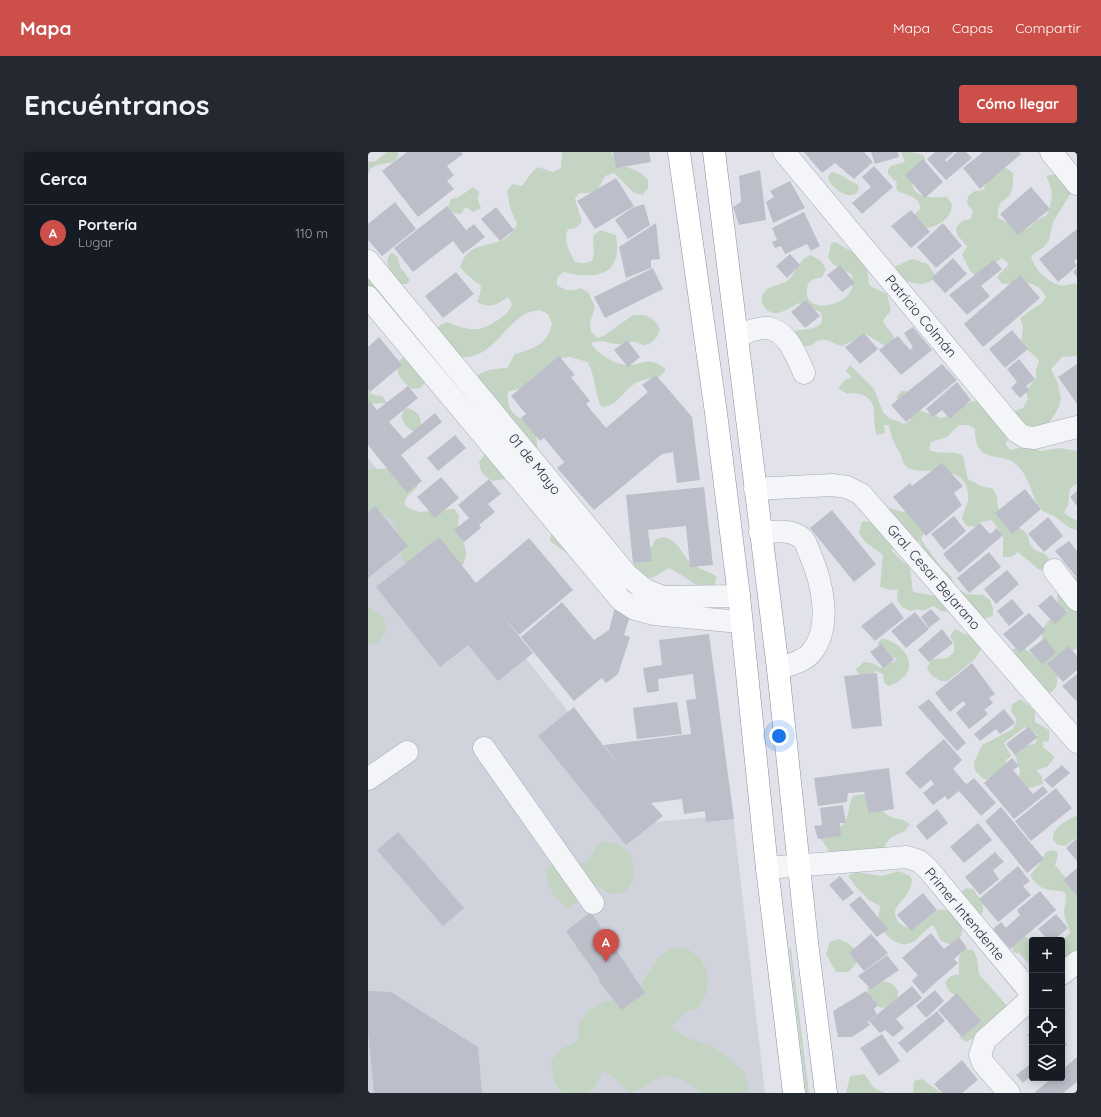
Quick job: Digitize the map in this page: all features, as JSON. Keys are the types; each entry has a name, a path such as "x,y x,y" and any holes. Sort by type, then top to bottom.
{"highway":[{"path":"679,152 716,413 739,596 740,622 767,868 794,1093"},
{"path":"714,152 778,669 826,1093"}],"street":[{"name":"Patricio Colmán","path":"784,152 1017,432 1025,437 1034,438 1077,427"},
{"path":"1051,152 1077,184"},
{"name":"01 de Mayo","path":"368,261 627,575 645,590 664,597 739,596"},
{"name":"01 de Mayo","path":"368,297 622,600 634,609 653,614 740,622"},
{"path":"737,335 768,328 780,333 792,348 804,373"},
{"name":"Gral. Cesar Bejarano","path":"755,489 832,485 847,487 861,494 1077,742"},
{"path":"760,532 783,531 793,533 804,540 818,572 821,594 823,614 821,634 810,653 801,660 778,669"},
{"path":"1054,570 1077,600"},
{"path":"484,748 593,903"},
{"path":"368,779 407,752"},
{"name":"Primer Intendente","path":"767,868 908,857 919,861 928,869 1029,990"},
{"path":"1063,973 1077,962"},
{"path":"1009,1093 983,1063 980,1055 981,1049 985,1040 1029,1001"}],"shaded area":[{"path":"368,458 655,822 733,815 765,1093 368,1093"}],"green space":[{"path":"387,152 398,152 399,155 394,162 377,165 370,169 368,175 368,162 376,161"},
{"path":"562,152 611,152 618,164 630,168 648,180 648,188 643,195 634,193 614,173 605,176 597,191 579,193 575,199 582,222 576,228 568,229 566,238 567,246 575,262 584,263 592,261 594,252 593,236 600,230 616,235 617,249 615,259 611,267 605,272 597,275 563,272 557,278 557,285 563,289 574,290 580,288 588,292 595,307 590,323 591,332 598,338 605,335 633,315 642,315 652,319 660,329 656,338 650,344 643,345 632,342 618,344 601,341 591,343 605,357 620,364 631,365 649,362 660,365 666,369 661,376 637,382 615,402 601,407 592,373 587,362 570,357 562,358 557,366 527,391 518,389 508,392 508,403 511,410 533,429 536,437 537,448 529,452 475,378 486,371 507,368 515,354 534,348 544,341 552,323 548,314 540,310 524,315 488,349 471,356 461,357 436,334 439,326 447,322 467,329 478,329 491,324 503,317 508,312 512,304 508,297 490,306 477,302 481,286 460,267 465,257 471,250 504,239 511,233 517,224 510,208 507,191 513,184 522,186 532,172 538,167 553,172 561,168"},
{"path":"901,152 912,152 924,156 925,163 912,182 913,188 920,195 947,197 952,204 947,218 943,222 928,228 923,228 914,215 920,209 920,205 916,199 898,191 896,188 897,183 888,174 888,169 891,166 905,162"},
{"path":"1006,168 1013,173 1013,187 1011,194 1001,202 998,210 998,218 1022,230 1030,227 1035,221 1047,215 1052,195 1046,176 1057,174 1071,193 1053,222 1049,240 1044,247 1031,256 1041,274 1050,281 1061,286 1075,283 1077,286 1077,356 1062,357 1051,369 1062,392 1057,384 1061,399 1053,418 1045,427 1019,424 1005,444 1011,450 1029,446 1040,451 1059,448 1077,451 1077,483 1070,489 1068,505 1064,513 1077,521 1077,530 1068,527 1055,517 1043,511 1035,499 1025,476 1018,466 1012,461 990,456 979,449 976,441 975,429 968,425 959,425 947,437 931,442 929,450 962,455 968,479 983,487 992,488 996,494 999,508 1005,519 1026,533 1035,550 1047,556 1051,565 1046,572 1038,569 1018,552 1011,557 1003,557 1003,537 991,520 982,522 975,527 966,526 962,518 968,501 967,487 961,478 953,474 942,472 911,469 905,465 893,440 889,425 884,425 885,433 877,435 873,404 860,394 847,394 838,388 845,380 852,378 846,371 850,365 874,389 883,412 889,418 905,424 911,419 910,412 899,405 897,396 902,391 912,392 919,410 941,418 949,416 970,402 977,401 985,404 1009,406 1015,411 1023,408 1028,399 1026,391 1036,377 1036,369 1039,361 1021,344 1023,327 1020,319 1041,304 1046,297 1037,287 1032,284 1002,284 997,277 1009,264 1002,258 976,276 970,271 962,255 967,246 957,235 956,228 962,221 971,219 973,211 967,204 968,196 975,191 983,190 994,172"},
{"path":"832,172 842,175 858,185 859,189 857,193 848,195 840,192 828,179"},
{"path":"473,187 479,192 478,200 481,208 473,212 466,207 461,214 453,213 448,207 451,199 459,197"},
{"path":"835,242 858,255 867,267 869,284 887,294 891,310 883,321 894,336 894,343 885,346 866,334 842,346 827,340 819,340 812,345 802,347 790,333 818,326 822,319 820,312 800,303 778,313 774,313 766,309 762,303 762,295 767,289 787,281 793,275 800,263 806,257 811,255 821,261 826,269 822,277 814,279 810,282 807,289 808,298 814,304 822,306 841,300 849,294 853,285 851,274 834,265 828,258 831,243"},
{"path":"392,253 398,257 400,267 410,280 407,284 398,284 391,273 387,260"},
{"path":"912,259 928,264 936,277 926,283 915,284 909,282 894,272 896,266"},
{"path":"368,266 429,351 432,360 440,364 449,375 447,383 464,400 481,401 579,562 550,541 552,529 510,478 493,481 483,473 479,462 484,455 491,450 426,380 421,388 412,389 400,377 397,368 399,363 407,354 368,293"},
{"path":"368,391 374,395 382,396 387,403 368,404"},
{"path":"408,408 417,413 421,420 420,426 414,432 407,427 401,417 404,409"},
{"path":"389,468 412,480 418,486 406,498 404,506 419,512 454,509 459,515 459,530 466,549 466,556 464,563 459,570 410,572 403,561 399,549 398,533 391,519 385,515 368,526 368,470"},
{"path":"890,508 902,512 911,510 926,531 921,538 922,541 941,567 951,576 955,587 966,594 983,595 990,600 993,608 993,616 980,620 926,554 920,542 895,529"},
{"path":"862,521 876,523 881,534 893,547 892,551 910,568 913,592 937,596 950,612 941,611 933,606 924,610 917,609 910,611 902,607 897,600 898,589 890,590 880,587 883,555 865,542 859,533"},
{"path":"664,537 674,542 686,558 694,565 717,577 714,585 707,590 669,568 652,578 642,576 633,564 647,554 656,539"},
{"path":"1071,575 1077,578 1077,648 1054,660 1057,683 1052,692 1030,701 1025,698 1019,689 1003,673 1013,649 1022,647 1042,661 1047,647 1042,639 1042,630 1059,606 1057,596 1059,589"},
{"path":"368,608 383,618 386,626 383,636 379,642 368,644"},
{"path":"955,629 974,638 984,645 975,659 948,681 940,681 932,676 927,669 931,659 947,658 954,652 954,643 950,636"},
{"path":"882,638 900,647 909,660 909,668 906,675 899,681 889,686 884,683 883,674 875,671 871,679 861,678 856,669 864,662 872,663 881,668 884,664 895,662 896,658 887,658 879,649 878,643"},
{"path":"1021,699 1035,711 1035,722 1049,730 1049,741 1043,742 1043,747 1055,757 1047,767 1036,770 1042,777 1043,784 1026,789 1017,783 1020,771 1013,748 1035,744 1038,735 1025,727 1004,743 1011,756 1006,760 1005,772 996,781 983,779 975,770 974,762 982,745 1013,729 1017,720 1011,711 1012,704"},
{"path":"862,794 873,800 889,816 903,820 910,824 905,831 890,838 881,852 837,857 829,851 821,839 825,831 838,828 844,824 853,796"},
{"path":"1077,815 1077,837 1065,846 1058,845 1053,840 1054,832 1060,825"},
{"path":"603,842 616,844 625,849 631,858 634,867 630,886 624,892 613,894 594,884 586,886 577,903 569,908 559,901 552,892 549,886 547,868 556,864 577,864 587,862 596,847"},
{"path":"1052,850 1056,851 1058,855 1055,865 1072,886 1077,898 1077,951 1070,954 1065,959 1065,938 1070,933 1064,914 1066,898 1065,892 1044,889 1037,884 1030,875 1039,865 1046,852"},
{"path":"899,871 910,876 912,880 908,892 895,911 897,920 902,925 909,928 935,911 949,911 953,913 961,925 962,934 957,943 949,944 941,941 933,925 911,943 900,944 890,938 882,929 880,924 880,906 869,900 856,887 848,876 856,872 882,876"},
{"path":"965,888 973,889 983,903 983,912 978,918 959,895"},
{"path":"1017,936 1026,937 1029,939 1029,964 1020,954 1013,952 1012,943"},
{"path":"838,939 846,942 856,950 857,962 849,972 836,972 826,954 830,942"},
{"path":"672,947 688,949 701,959 708,975 707,991 699,1007 684,1013 671,1027 684,1036 715,1048 730,1059 744,1072 749,1088 747,1093 699,1093 697,1089 680,1078 662,1076 646,1086 629,1093 617,1080 603,1070 596,1086 588,1093 562,1093 554,1082 551,1061 562,1048 578,1041 579,1023 590,1009 606,1001 622,998 638,989 657,959"},
{"path":"789,947 791,948 809,1093 806,1093"},
{"path":"964,949 973,950 977,958 979,974 1007,1006 1006,1014 981,1035 966,1042 959,1037 965,1031 955,996 948,990 945,982 951,976 959,974 959,957"},
{"path":"880,980 893,984 898,991 897,1000 884,1008 871,1003 867,989 869,986"},
{"path":"864,1074 874,1088 885,1093 846,1093 850,1076"},
{"path":"922,1079 941,1093 913,1093 914,1081"}],"building":[{"path":"407,152 461,152 463,154 447,166 454,175 447,181 454,189 418,217 382,171"},
{"path":"613,152 649,152 651,162 616,168"},
{"path":"804,152 864,152 873,162 854,179 835,163 822,173"},
{"path":"871,152 898,152 899,157 875,164"},
{"path":"935,152 954,152 945,160 946,162 957,152 966,152 972,158 946,180 927,159"},
{"path":"983,152 1019,152 1021,154 980,189 963,168"},
{"path":"923,159 943,182 925,198 905,175"},
{"path":"874,166 893,187 862,214 852,203 871,187 862,177"},
{"path":"760,170 766,220 739,225 733,207 741,202 739,176"},
{"path":"616,178 634,206 595,229 577,201"},
{"path":"790,181 805,208 773,223 766,202 774,197 770,191"},
{"path":"1031,187 1050,209 1018,235 1000,214"},
{"path":"395,202 416,229 382,256 368,240 368,224"},
{"path":"644,204 650,225 628,239 615,220 632,208"},
{"path":"447,206 466,230 474,224 485,237 463,254 453,241 413,272 394,248"},
{"path":"496,207 514,230 500,241 481,219"},
{"path":"911,210 930,232 911,248 891,226"},
{"path":"804,212 820,246 811,251 807,244 785,254 781,246 775,248 772,242 777,240 772,228"},
{"path":"656,223 660,259 651,260 651,268 626,278 619,247"},
{"path":"943,223 962,246 936,268 917,247"},
{"path":"1077,229 1077,259 1074,261 1077,266 1058,282 1039,259"},
{"path":"790,254 800,265 787,278 776,266"},
{"path":"953,258 967,274 945,293 931,278"},
{"path":"994,260 1002,269 981,286 990,296 967,315 949,295"},
{"path":"840,265 855,283 842,292 827,275"},
{"path":"653,268 663,289 605,318 594,297"},
{"path":"1077,268 1077,277 1073,272"},
{"path":"456,272 474,294 443,318 425,296"},
{"path":"1020,275 1040,298 983,347 964,324"},
{"path":"806,300 820,316 805,328 791,312"},
{"path":"913,327 932,350 901,375 879,350 898,336 910,350 913,347 904,333"},
{"path":"1012,330 1028,349 1005,368 989,349"},
{"path":"864,333 878,349 860,364 845,347"},
{"path":"379,337 402,365 370,392 368,390 368,347"},
{"path":"627,340 640,357 628,367 614,350"},
{"path":"559,356 575,375 571,377 590,401 586,404 606,428 648,392 642,385 656,375 692,417 700,480 677,483 673,452 662,454 594,510 557,468 576,453 564,462 544,438 540,441 521,418 526,414 511,396"},
{"path":"1019,359 1035,379 1026,386 1029,390 1020,398 1011,388 1017,382 1007,369"},
{"path":"942,364 957,380 906,422 891,405"},
{"path":"1077,364 1077,404 1058,377"},
{"path":"957,382 971,400 950,419 942,410 933,417 926,409"},
{"path":"408,386 418,398 389,422 404,439 435,413 442,422 401,455 422,481 407,493 368,445 368,403 370,401 377,410"},
{"path":"455,435 466,448 438,471 427,458"},
{"path":"942,463 963,486 954,493 962,505 926,536 893,497 910,483 912,486"},
{"path":"441,477 459,498 435,518 417,497"},
{"path":"489,479 501,494 488,504 495,512 479,525 481,528 464,542 454,530 469,518 458,505"},
{"path":"704,487 713,565 690,567 686,526 648,530 652,561 633,563 626,495"},
{"path":"1025,489 1041,509 1012,534 995,513"},
{"path":"1077,491 1077,506 1070,497"},
{"path":"375,506 408,546 368,578 368,512"},
{"path":"832,510 876,564 854,582 810,528"},
{"path":"954,516 966,531 944,550 931,534"},
{"path":"1048,517 1063,536 1044,552 1028,534"},
{"path":"980,523 990,534 997,528 1003,535 959,573 943,554"},
{"path":"439,537 476,583 529,538 573,590 519,635 500,613 533,653 498,681 468,645 440,667 376,587"},
{"path":"1069,541 1077,551 1077,578 1055,551"},
{"path":"989,552 1001,567 969,593 957,578"},
{"path":"1007,570 1019,584 996,604 984,589"},
{"path":"1051,595 1067,613 1055,624 1038,606"},
{"path":"1012,599 1024,613 1009,626 997,611"},
{"path":"562,602 594,640 609,630 615,607 631,613 624,635 630,637 618,674 606,683 602,678 574,701 521,637"},
{"path":"892,602 904,618 875,641 861,626"},
{"path":"931,609 940,619 929,628 921,617"},
{"path":"915,612 929,629 906,648 891,631"},
{"path":"1029,613 1046,631 1020,653 1003,634"},
{"path":"942,629 953,643 929,662 918,650"},
{"path":"709,634 734,819 706,822 705,811 684,814 682,799 651,803 663,816 626,845 538,736 574,707 603,745 623,769 604,745 691,734 686,700 696,699 693,674 658,679 659,691 647,693 643,668 662,665 659,640"},
{"path":"1045,638 1056,653 1042,664 1029,650"},
{"path":"881,644 894,660 883,668 870,652"},
{"path":"1069,646 1077,656 1077,670 1063,682 1047,664"},
{"path":"972,663 995,694 989,698 993,703 984,710 988,714 969,729 956,713 966,704 963,701 950,712 935,693"},
{"path":"877,673 882,726 852,729 844,676"},
{"path":"1077,674 1077,702 1062,686"},
{"path":"929,699 966,743 957,751 918,707"},
{"path":"677,702 682,734 637,739 633,708"},
{"path":"1004,709 1015,723 1000,734 996,729 980,741 974,734"},
{"path":"1028,727 1038,737 1015,755 1006,744"},
{"path":"944,739 962,760 953,769 966,784 960,789 974,778 996,803 981,816 959,791 948,800 945,796 933,805 923,793 934,784 931,780 920,789 905,773"},
{"path":"1012,758 1019,766 1013,770 1033,794 1043,786 1048,792 1014,819 984,783"},
{"path":"1062,765 1070,773 1052,788 1044,780"},
{"path":"889,768 894,809 869,813 864,792 848,793 847,802 818,806 814,778"},
{"path":"1056,788 1072,808 1031,841 1015,821"},
{"path":"843,805 846,823 840,823 841,836 818,839 814,826 822,825 820,808"},
{"path":"1001,807 1044,859 1027,873 985,821"},
{"path":"937,809 948,823 927,840 916,826"},
{"path":"978,823 992,840 964,863 950,847"},
{"path":"398,832 464,908 443,926 377,850"},
{"path":"1077,838 1077,861 1066,848"},
{"path":"995,852 1004,862 993,870 999,879 980,895 965,877"},
{"path":"1018,866 1030,881 1023,886 1031,895 998,922 979,899"},
{"path":"1077,868 1077,896 1063,880"},
{"path":"840,876 854,893 843,901 829,885"},
{"path":"1040,891 1056,910 1010,949 993,929 1001,922 1006,928 1020,915 1017,910"},
{"path":"923,893 937,910 911,931 897,915"},
{"path":"860,896 888,929 877,937 849,905"},
{"path":"591,912 645,993 621,1010 566,931"},
{"path":"1056,914 1068,928 1058,937 1045,937 1038,929"},
{"path":"931,933 944,949 959,937 967,948 954,959 958,963 923,994 912,981 918,975 902,958"},
{"path":"871,934 888,953 864,971 849,953"},
{"path":"887,955 899,970 871,989 858,976"},
{"path":"912,986 922,998 896,1019 904,1028 893,1037 885,1030 880,1033 869,1021"},
{"path":"935,990 944,1001 926,1018 916,1006"},
{"path":"368,991 391,992 478,1047 482,1093 374,1093 368,1030"},
{"path":"866,991 878,1005 874,1009 877,1014 866,1023 868,1022 870,1025 852,1037 838,1037 833,1011"},
{"path":"957,993 981,1021 962,1037 938,1010"},
{"path":"937,1011 945,1021 907,1053 898,1043"},
{"path":"882,1034 900,1061 879,1076 860,1048"},
{"path":"1077,1057 1077,1082 1063,1093 1034,1093 1048,1081 1065,1081 1065,1067"},
{"path":"962,1060 978,1080 962,1093 942,1093 934,1084"},
{"path":"1029,1065 1029,1078 1023,1083 1016,1075"}],"tunnel":[{"path":"582,954 606,935"},
{"path":"605,989 630,970"}],"place":[{"name":"Portería","path":"606,962"}]}
